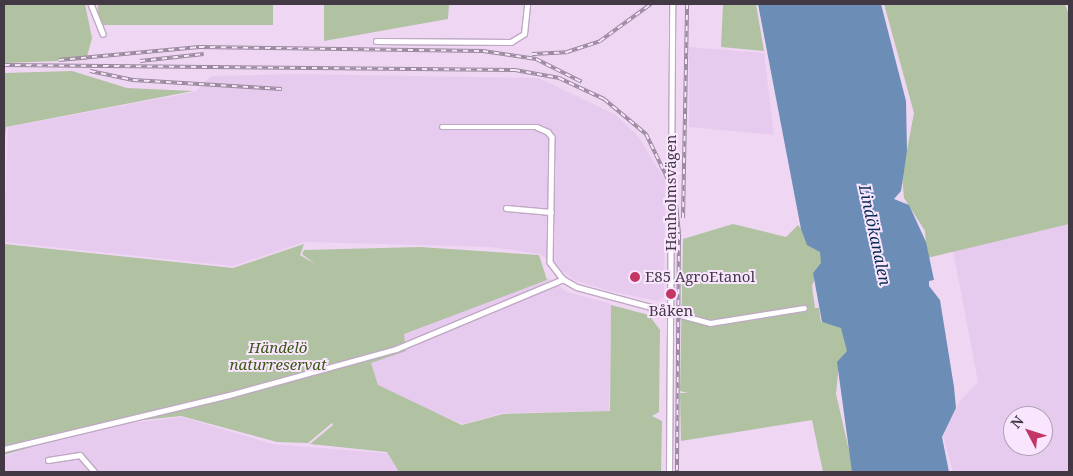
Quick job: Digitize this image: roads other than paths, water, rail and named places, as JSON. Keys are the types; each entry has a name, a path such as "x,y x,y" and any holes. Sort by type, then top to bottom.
{"street":[{"path":"91,4 104,34"},
{"path":"376,41 511,42 524,34 527,4"},
{"name":"Hanholmsvägen","path":"669,472 672,4"},
{"path":"442,127 537,127 548,132 551,212 550,262 563,279 670,314 710,323 804,308"},
{"path":"506,208 551,212"},
{"path":"4,449 229,395 396,349 563,279"},
{"path":"48,460 80,455 95,472"}],"water":[{"name":"Lindökanalen","path":"758,4 881,4 906,101 907,151 901,191 894,199 909,205 926,242 934,280 929,281 929,286 940,300 954,387 956,408 942,437 949,472 852,472 837,362 847,351 841,328 822,322 813,273 821,263 820,252 807,245 801,229"}],"railway":[{"path":"532,54 567,52 600,41 651,4"},
{"path":"683,218 687,4"},
{"path":"59,60 199,47 483,51 536,59 582,82"},
{"path":"140,61 204,54"},
{"path":"4,65 515,70 559,78 604,99 646,134 675,194 679,234 677,472"},
{"path":"90,71 133,80 282,89"}],"place":[{"name":"E85 AgroEtanol","path":"635,277"},
{"name":"Båken","path":"671,294"}],"park label":[{"name":"Händelö naturreservat","path":"278,356"}]}
